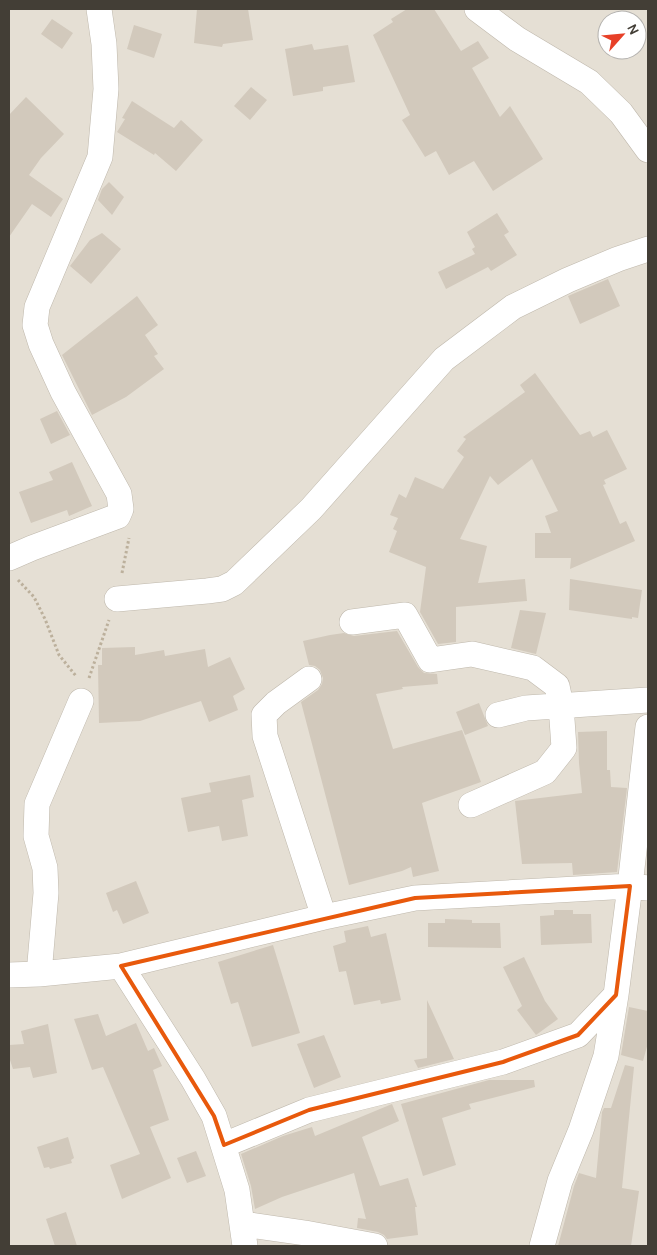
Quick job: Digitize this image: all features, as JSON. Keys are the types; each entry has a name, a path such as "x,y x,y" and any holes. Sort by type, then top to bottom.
{"street":[{"path":"12,568 118,516 120,509 119,494 64,392 41,344 35,325 37,307 100,157 106,90 104,44 99,9"},
{"path":"477,9 517,39 588,82 621,113 648,150"},
{"path":"117,598 207,591 222,589 234,583 311,509 444,359 513,307 568,280 618,259 648,250"},
{"path":"352,622 405,615 430,660 472,654 533,668 557,686 561,705 564,748 545,772 471,805"},
{"path":"308,679 276,703 264,715 265,736 324,917"},
{"path":"39,974 45,868 36,836 37,804 81,691"},
{"path":"498,715 526,708 648,700"},
{"path":"542,1246 560,1181 606,1056 616,995 639,887 648,727"},
{"path":"9,975 121,966 324,917 415,898 639,887"},
{"path":"121,966 193,1079 214,1116 237,1190 244,1235 305,1233 375,1246"},
{"path":"224,1145 309,1110 502,1062 578,1035 616,995"}],"path":[{"path":"12,568 20,582 34,596 59,655 81,691"}],"highlighted area":[{"path":"630,886 616,995 578,1035 503,1062 309,1110 224,1145 214,1116 121,966 415,898"}],"shaded area":[{"path":"9,9 648,9 648,1246 9,1246"}],"building":[{"path":"197,9 248,9 253,40 223,44 222,47 194,43"},
{"path":"407,9 434,9 461,51 478,41 489,58 472,68 500,117 510,106 543,159 493,191 474,161 449,175 436,151 425,157 402,120 410,115 373,35 393,22 391,19"},
{"path":"52,19 73,33 62,49 41,34"},
{"path":"134,25 162,34 154,58 127,49"},
{"path":"312,44 314,50 348,45 355,82 323,87 323,91 293,96 285,49"},
{"path":"251,87 267,100 250,120 234,106"},
{"path":"26,97 64,134 41,158 29,175 63,199 51,217 32,204 9,237 9,115"},
{"path":"132,101 174,128 181,120 203,140 176,171 155,153 154,155 117,132 125,119 122,118"},
{"path":"109,182 124,197 112,215 98,200 102,189"},
{"path":"497,213 509,232 504,235 517,255 491,271 488,267 446,289 438,272 475,254 472,249 475,247 467,232"},
{"path":"102,233 121,249 91,284 70,266 90,240"},
{"path":"608,279 620,306 580,324 568,296"},
{"path":"137,296 158,325 145,335 158,354 154,356 164,369 126,397 92,415 62,355"},
{"path":"535,373 580,435 590,431 593,437 607,430 627,469 604,480 606,484 603,485 620,524 626,521 635,541 570,569 571,558 535,558 535,533 551,533 545,516 558,511 532,459 498,485 490,476 460,539 487,546 478,583 525,579 527,601 456,607 456,642 438,644 420,612 426,567 389,552 397,531 393,529 398,518 390,515 399,494 406,498 415,477 443,489 464,457 457,451 466,439 463,437 525,392 520,385"},
{"path":"57,411 70,435 51,444 40,419"},
{"path":"72,462 92,506 69,516 67,510 31,523 19,492 53,480 49,472"},
{"path":"570,579 642,590 638,618 632,617 632,619 569,610"},
{"path":"520,610 546,613 536,654 511,648"},
{"path":"397,631 418,667 424,673 437,674 438,684 402,687 403,689 376,694 393,749 462,730 481,782 422,803 439,871 413,877 411,867 349,885 301,702 318,690 323,678 320,670 315,666 309,665 303,641 344,633 354,636"},
{"path":"135,647 135,655 164,650 165,656 205,649 208,667 230,657 245,689 233,696 238,710 209,722 201,701 140,721 99,723 98,665 102,665 102,648"},
{"path":"479,703 488,726 465,735 456,712"},
{"path":"607,731 607,770 610,770 611,787 627,788 617,872 573,875 572,863 522,864 515,801 582,793 578,732"},
{"path":"250,775 254,797 242,800 248,836 222,841 219,826 188,832 181,798 211,792 209,783"},
{"path":"136,881 149,913 123,924 117,910 113,912 106,893"},
{"path":"554,910 573,910 573,914 591,914 592,943 541,945 540,916 554,915"},
{"path":"445,919 472,920 472,923 500,923 501,948 428,947 428,923 445,923"},
{"path":"368,926 371,937 386,933 401,1000 381,1004 380,1000 354,1005 346,971 339,972 333,946 346,942 344,931"},
{"path":"273,945 300,1033 252,1047 238,1002 231,1004 218,962"},
{"path":"524,957 545,1001 558,1019 536,1035 517,1010 522,1006 503,967"},
{"path":"427,1000 454,1059 418,1068 414,1060 427,1058"},
{"path":"629,1007 648,1011 648,1043 643,1061 621,1055"},
{"path":"98,1014 106,1036 136,1023 148,1051 154,1048 162,1066 153,1070 169,1120 150,1127 171,1178 122,1199 110,1165 140,1154 103,1067 92,1070 74,1019"},
{"path":"48,1024 57,1073 33,1078 30,1067 13,1069 9,1057 9,1045 24,1044 21,1031"},
{"path":"324,1035 341,1077 314,1088 297,1044"},
{"path":"625,1065 634,1067 622,1188 639,1191 631,1246 558,1246 579,1173 596,1178 602,1112 604,1108 611,1108"},
{"path":"489,1080 534,1080 535,1087 469,1104 471,1109 442,1118 456,1165 423,1176 401,1104"},
{"path":"392,1104 399,1121 362,1137 380,1186 408,1178 417,1207 415,1207 418,1235 387,1239 378,1232 357,1228 358,1218 366,1219 354,1173 282,1197 255,1209 251,1186 241,1154 283,1136 312,1127 315,1136"},
{"path":"68,1137 74,1158 71,1160 72,1163 50,1169 49,1167 44,1168 37,1147"},
{"path":"196,1151 206,1176 187,1183 177,1158"},
{"path":"66,1212 77,1246 55,1246 46,1219"}]}
